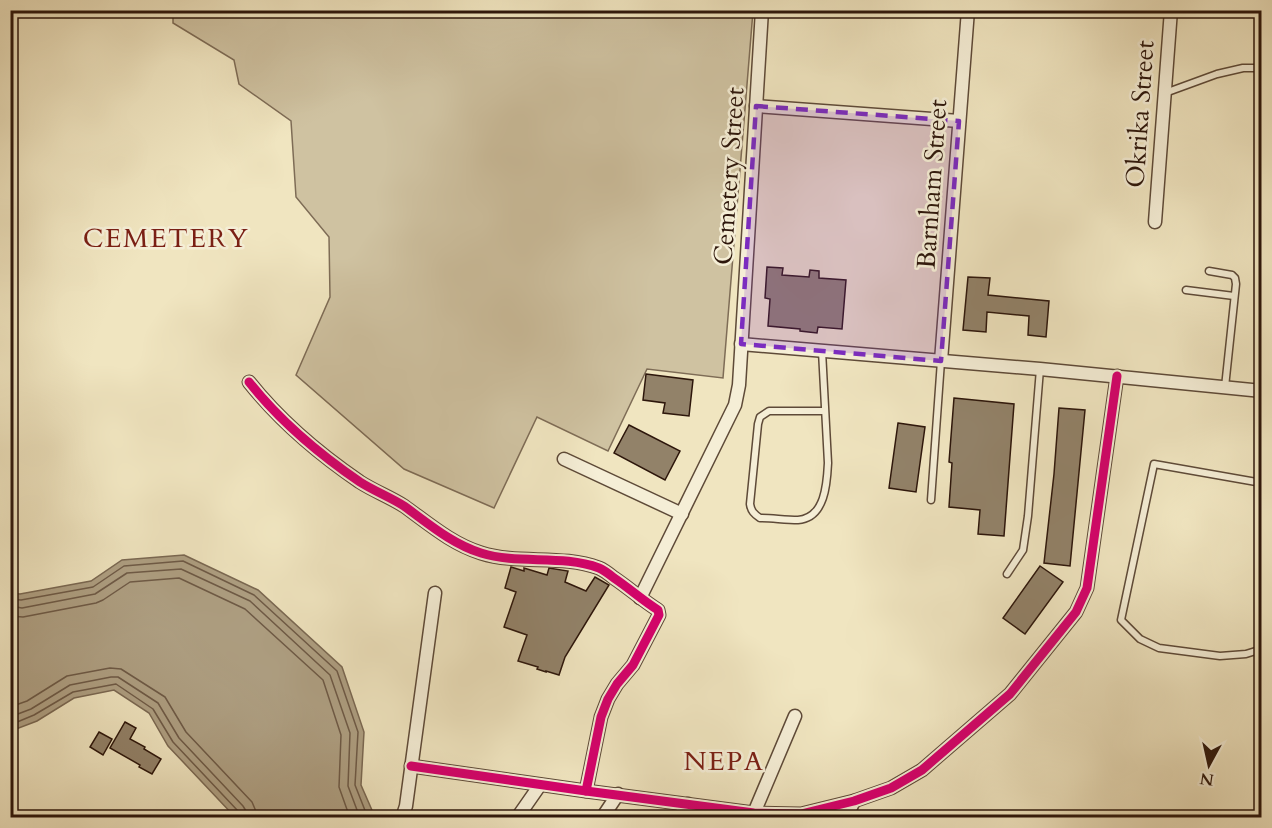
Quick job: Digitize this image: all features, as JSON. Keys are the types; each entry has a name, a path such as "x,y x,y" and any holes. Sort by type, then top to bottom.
{"street":[{"name":"Cemetery Street","path":"640,598 735,405 741,344 762,10"},
{"name":"Barnham Street","path":"941,361 968,10"},
{"name":"Okrika Street","path":"1155,222 1171,10"},
{"path":"756,106 960,121"},
{"path":"741,344 1118,376 1262,391"},
{"path":"411,766 688,804 740,814 801,814 854,801 891,788 922,770 1010,694 1076,612 1087,588 1118,376"},
{"path":"249,382 276,414 296,433 362,483 402,505 451,540 483,554 511,560 570,562 600,568 658,610 659,615 633,665 608,699 598,731 586,791"},
{"path":"564,459 682,514"},
{"path":"402,818 406,806 435,593"},
{"path":"754,813 795,716"},
{"path":"517,818 540,785"},
{"path":"602,818 618,794"},
{"path":"846,818 854,801"},
{"path":"678,818 688,804"}],"lane":[{"path":"1165,93 1217,74 1243,68 1262,68"},
{"path":"1209,271 1232,275 1236,284 1225,387"},
{"path":"1186,291 1234,296"},
{"path":"822,351 825,411 828,471 819,509 814,514 799,520 760,518 755,515 750,504 760,417 769,411 825,411"},
{"path":"931,500 941,361"},
{"path":"1007,574 1023,550 1040,369"},
{"path":"1262,483 1154,464 1121,620 1140,639 1159,648 1221,656 1246,654 1262,649"}],"highlighted area":[{"path":"756,106 959,121 941,361 741,344"}],"shaded area":[{"path":"173,11 753,11 723,378 647,369 608,451 537,417 494,508 404,469 296,375 330,297 329,237 296,197 291,121 239,84 234,60 173,23"}],"water":[{"path":"184,555 258,590 342,667 364,732 361,785 375,817 235,817 168,746 149,713 114,690 74,698 37,721 11,731 11,593 20,594 91,581 122,560"}],"building":[{"path":"767,267 783,268 782,275 809,277 810,270 819,271 819,278 846,280 842,329 818,327 817,333 768,326 770,299 765,298"},
{"path":"968,277 990,278 988,295 1049,301 1046,337 1028,335 1029,316 987,312 986,332 963,330"},
{"path":"646,374 693,380 689,416 663,413 665,403 643,400"},
{"path":"954,398 1014,404 1004,536 978,534 980,510 949,507 952,463 949,462"},
{"path":"1059,408 1085,410 1070,566 1044,563"},
{"path":"898,423 925,427 916,492 889,488"},
{"path":"629,425 680,451 665,480 614,453"},
{"path":"1040,566 1063,582 1025,634 1003,618"},
{"path":"511,567 524,571 524,568 547,575 549,568 568,571 565,582 586,591 595,577 609,585 565,657 559,675 518,661 527,635 504,627 516,592 505,588"},
{"path":"125,722 136,728 130,739 161,759 152,774 110,748"},
{"path":"99,732 112,739 103,755 90,747"}],"cycle path":[{"path":"411,766 754,813 801,814 854,801 891,788 922,770 1010,694 1076,612 1087,588 1117,376"},
{"path":"249,382 287,423 330,460 360,482 404,506 460,544 495,557 570,561 599,568 658,610 659,615 633,665 608,699 601,717 586,791"}],"district":[{"name":"CEMETERY","path":"166,238"},
{"name":"NEPA","path":"724,761"}]}
